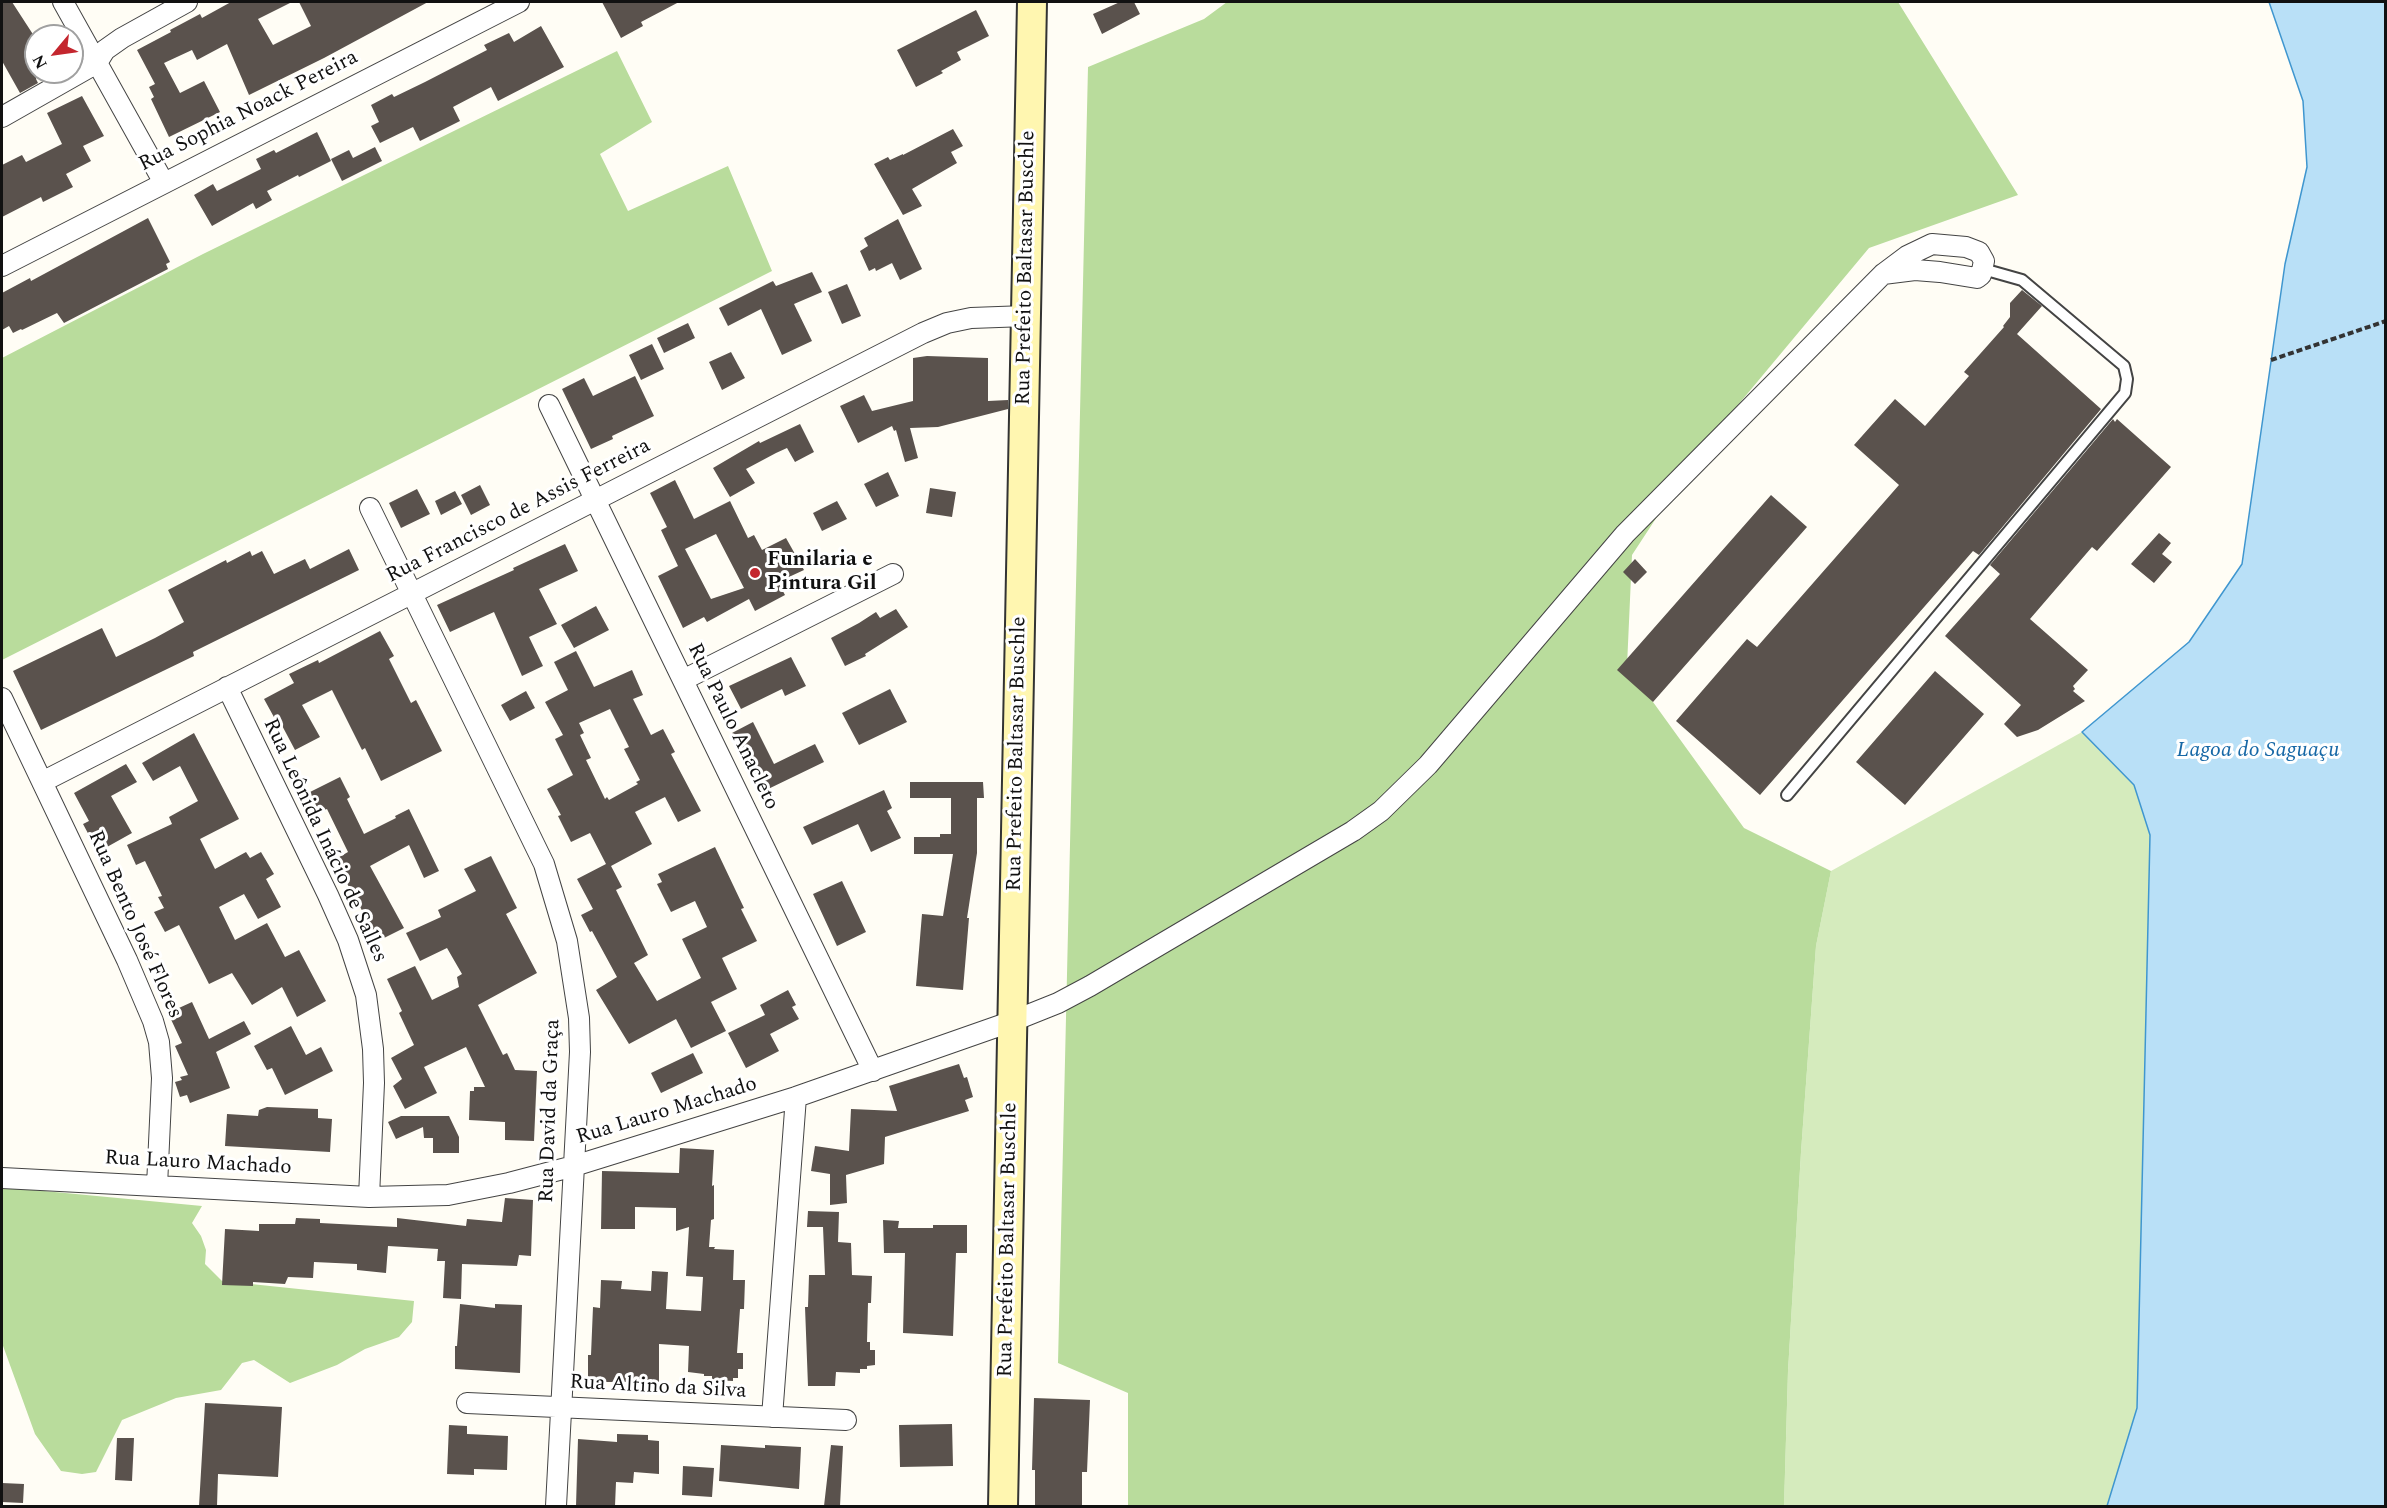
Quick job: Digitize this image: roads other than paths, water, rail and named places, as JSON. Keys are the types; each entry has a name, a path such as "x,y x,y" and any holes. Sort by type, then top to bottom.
{"main road":[{"name":"Rua Prefeito Baltasar Buschle","path":"1004,1506 1032,2"}],"street":[{"path":"63,2 164,183"},
{"path":"2,117 97,63 105,50 122,38 186,2"},
{"name":"Rua Sophia Noack Pereira","path":"2,266 519,2"},
{"name":"Rua Lauro Machado","path":"2,1178 369,1197 448,1195 509,1183 574,1166 796,1097 1058,1003 1353,831 1381,811 1428,765 1625,534 1883,274 1907,256 1932,244 1966,247 1979,252 1984,261 1983,269"},
{"path":"1945,273 1951,246"},
{"path":"1883,274 1915,270 1977,278 1983,269"},
{"name":"Rua Francisco de Assis Ferreira","path":"42,782 946,323 971,318 1026,316"},
{"name":"Rua Paulo Anacleto","path":"549,405 873,1071"},
{"name":"Rua David da Graça","path":"370,508 544,864 558,904 567,941 579,1018 580,1052 556,1506"},
{"path":"683,680 893,574"},
{"name":"Rua Leônida Inácio de Salles","path":"227,687 328,895 348,940 363,985 374,1049 374,1115 369,1197"},
{"name":"Rua Bento José Flores","path":"2,698 140,987 153,1021 159,1042 162,1078 156,1186"},
{"path":"772,1417 796,1097"},
{"name":"Rua Altino da Silva","path":"467,1403 846,1420"}],"lane":[{"path":"1787,795 2126,393 2127,379 2124,366 2022,280 1983,269"}],"water":[{"name":"Lagoa do Saguaçu","path":"2269,2 2385,2 2385,1506 2107,1506 2137,1408 2150,835 2134,785 2082,732 2189,642 2242,564 2285,264 2307,167 2303,101"}],"place":[{"name":"Funilaria e Pintura Gil","path":"755,573"}]}
